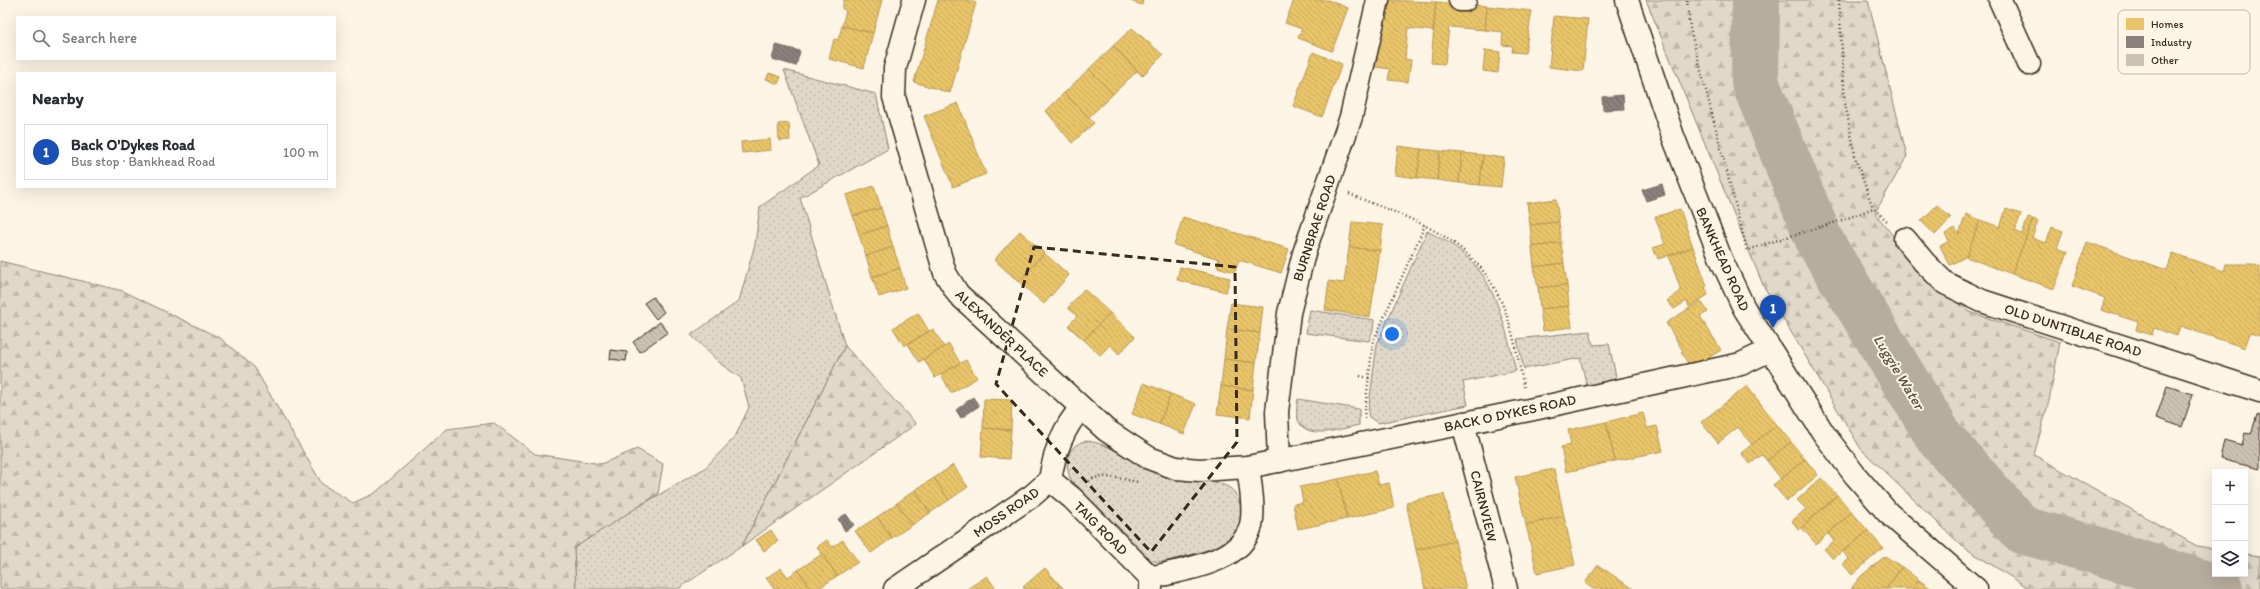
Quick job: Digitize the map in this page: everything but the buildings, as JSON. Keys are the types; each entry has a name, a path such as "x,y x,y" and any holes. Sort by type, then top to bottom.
{"street":[{"name":"ALEXANDER PLACE","path":"914,0 895,68 894,97 944,273 958,294 1081,408 1126,445 1149,458 1176,468 1200,470 1248,467"},
{"name":"BURNBRAE ROAD","path":"1279,461 1277,412 1289,313 1296,279 1351,117 1378,0"},
{"path":"1460,0 1465,0"},
{"name":"BANKHEAD ROAD","path":"1627,0 1673,136 1721,259 1744,308 1824,434 1855,475 1888,513 1976,589"},
{"path":"2000,0 2029,64"},
{"name":"OLD DUNTIBLAE ROAD","path":"1905,239 1924,262 1945,282 1982,301 2260,391"},
{"name":"BACK O DYKES ROAD","path":"1248,467 1529,410 1741,364 1770,350"},
{"name":"MOSS ROAD","path":"895,589 1033,495 1050,480 1054,458 1059,445 1068,426 1081,408"},
{"name":"CAIRNVIEW","path":"1463,423 1506,589"},
{"name":"TAIG ROAD","path":"1050,480 1072,498 1151,583 1225,557 1240,547 1248,533 1252,520 1252,502 1248,467"}],"path":[{"path":"1687,0 1690,28 1747,250"},
{"path":"1838,0 1845,103 1856,160 1873,208 1905,239"},
{"path":"1327,184 1425,225 1455,242 1472,256 1487,275 1508,319 1529,410"},
{"path":"1721,259 1777,239 1851,217 1873,208"},
{"path":"1361,444 1373,342 1425,225"},
{"path":"1360,376 1369,378"},
{"path":"1072,498 1092,478 1107,477 1139,482 1162,481 1176,468"}],"highlighted area":[{"path":"1034,247 1235,267 1237,442 1151,552 996,384"}],"green space":[{"path":"1646,0 1868,0 1907,156 1875,213 1923,274 1970,312 2060,342 2049,401 2034,455 2197,546 2212,548 2212,577 2248,577 2248,554 2260,556 2260,589 2030,589 1962,546 1861,449 1763,285"},
{"path":"784,70 876,94 888,149 800,198 845,346 742,546 678,589 576,589 574,548 619,518 705,468 735,437 749,407 741,378 722,365 691,335 739,301 755,244 760,207 819,165"},
{"path":"1427,231 1460,250 1485,278 1499,308 1516,371 1463,382 1468,405 1378,423 1369,417 1368,412 1377,344"},
{"path":"0,261 123,291 220,338 254,367 322,484 353,503 375,493 447,429 494,423 535,454 601,464 637,449 663,464 658,494 574,548 576,589 0,589"},
{"path":"1310,310 1374,320 1373,330 1369,341 1306,333"},
{"path":"1590,331 1593,345 1609,344 1617,381 1587,386 1580,358 1524,369 1517,339"},
{"path":"845,346 916,424 742,546"},
{"path":"1298,399 1359,409 1359,425 1323,432 1314,432 1306,429 1300,424 1297,415"},
{"path":"1085,441 1104,445 1138,464 1174,478 1217,483 1230,488 1239,500 1241,509 1241,520 1238,530 1233,537 1216,547 1167,561 1153,561 1148,559 1071,480 1067,462 1068,456 1074,447"}],"waterway":[{"name":"Luggie Water","path":"1756,0 1755,82 1820,242 1940,438 2022,530 2095,550 2219,589"}],"place":[{"name":"Back O'Dykes Road","path":"1773,328"}]}
